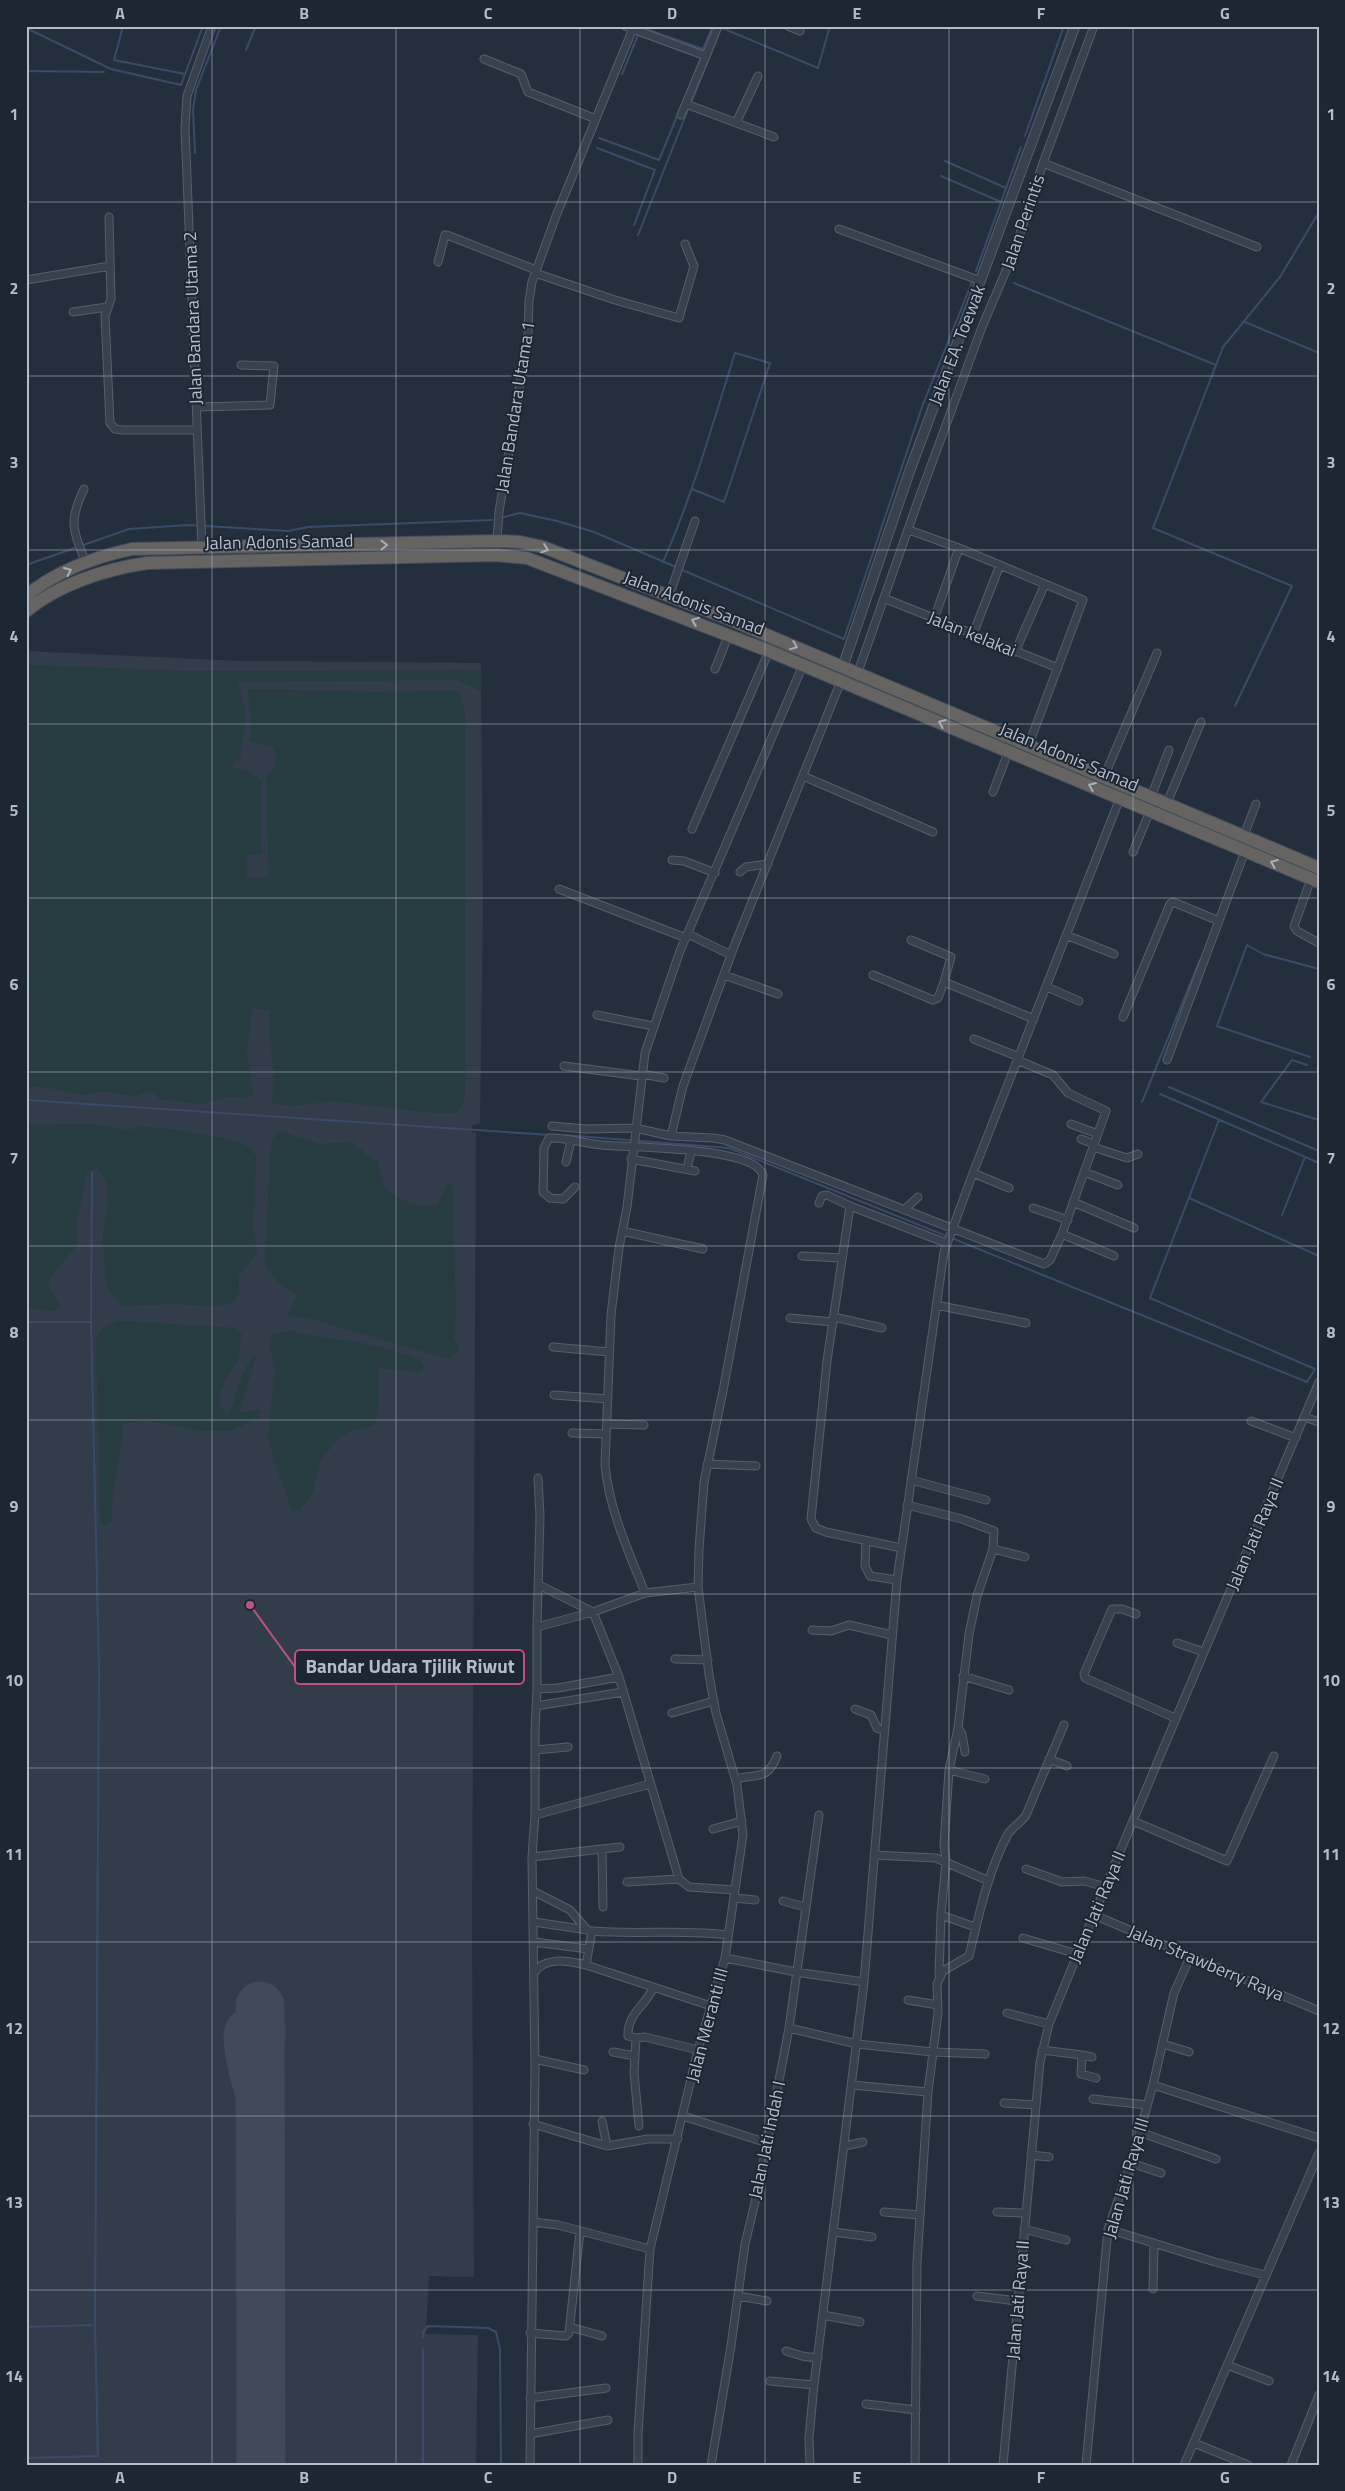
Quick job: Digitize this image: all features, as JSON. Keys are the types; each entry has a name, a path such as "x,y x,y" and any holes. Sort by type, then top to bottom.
{"highway":[{"path":"26,596 49,580 86,563 132,549 520,542 543,548 669,596 1030,740 1106,772 1151,797 1169,798 1244,835 1319,868"},
{"path":"223,548 224,561"},
{"name":"Jalan Adonis Samad","path":"26,611 54,592 120,568 147,562 518,556 537,561 729,634 1009,750 1315,881"},
{"path":"748,642 754,630"}],"street":[{"name":"Jalan Bandara Utama 2","path":"202,547 196,430 197,407 188,249 185,116 187,96 212,26"},
{"path":"625,26 706,56"},
{"path":"681,116 718,26"},
{"path":"788,26 800,31"},
{"name":"Jalan EA. Toewak","path":"843,666 910,470 1075,26"},
{"name":"Jalan Perintis","path":"858,672 886,599 982,327 1014,252 1043,163 1094,26"},
{"name":"Jalan Bandara Utama 1","path":"497,542 500,504 527,345 530,292 535,272 633,28"},
{"path":"484,59 521,74 528,92 596,119"},
{"path":"736,123 758,76"},
{"path":"686,104 774,136"},
{"path":"1043,163 1257,247"},
{"path":"109,217 111,299 107,308 107,386 112,427 123,430 196,430"},
{"path":"839,229 981,281"},
{"path":"438,262 442,240 444,235 447,235 535,272 615,300 679,318 694,266 684,244"},
{"path":"26,280 110,266"},
{"path":"73,312 107,308"},
{"path":"197,407 270,405 274,366 241,365"},
{"path":"84,488 73,514 76,535 86,563"},
{"path":"669,596 695,520"},
{"path":"909,530 959,548 1083,600 1030,740"},
{"path":"934,619 959,548"},
{"path":"974,634 1000,565"},
{"path":"1015,652 1045,584"},
{"name":"Jalan kelakai","path":"886,599 1058,668"},
{"path":"715,669 729,634"},
{"path":"692,829 769,651"},
{"path":"1106,772 1157,653"},
{"path":"645,1593 622,1534 607,1486 606,1434 609,1352 616,1274 627,1207 641,1075 652,1026 687,936 803,665"},
{"path":"671,1136 683,1086 731,955 841,681"},
{"path":"1169,798 1201,722"},
{"path":"993,792 1009,750"},
{"path":"1151,797 1169,750"},
{"path":"804,776 934,832"},
{"path":"810,2465 809,2438 814,2385 864,1982 897,1580 936,1305 949,1236 1120,798"},
{"path":"1244,835 1256,806"},
{"path":"1132,852 1150,811"},
{"path":"1167,1060 1245,851"},
{"path":"672,860 684,861 715,873"},
{"path":"740,872 746,867 768,864"},
{"path":"1315,881 1294,926 1297,931 1319,942"},
{"path":"559,889 687,936 731,955"},
{"path":"1123,1017 1170,904 1174,902 1219,921"},
{"path":"1066,935 1114,954"},
{"path":"873,975 933,1000 938,998 951,957 911,940"},
{"path":"724,975 778,994"},
{"path":"944,982 1034,1019"},
{"path":"1047,987 1079,1001"},
{"path":"597,1015 652,1026"},
{"path":"819,1203 822,1196 827,1195 850,1206 1044,1264 1050,1260 1068,1220 1106,1114 1105,1109 1068,1093 1053,1075 974,1039"},
{"path":"564,1066 664,1078"},
{"path":"1071,1124 1098,1134"},
{"path":"552,1126 586,1129 634,1139"},
{"path":"575,1187 563,1199 550,1198 543,1192 544,1148 550,1138 570,1141 671,1136 713,1138 725,1140 904,1210 949,1236"},
{"name":"Jalan Meranti III","path":"634,1139 691,1151 731,1155 758,1167 763,1175 723,1391 707,1464 701,1503 698,1587 714,1701 736,1779 743,1835 725,1958 698,2050 650,2249 641,2380 638,2465"},
{"path":"1081,1139 1094,1146 1127,1158 1138,1154"},
{"path":"566,1162 570,1141"},
{"path":"687,1169 691,1151"},
{"path":"631,1159 695,1171"},
{"path":"1084,1172 1118,1186"},
{"path":"973,1173 1009,1188"},
{"path":"904,1210 918,1197"},
{"path":"1073,1202 1134,1228"},
{"path":"850,1206 834,1319 811,1519 816,1528 902,1548"},
{"path":"1033,1208 1068,1220"},
{"path":"622,1231 703,1249"},
{"path":"1062,1234 1114,1256"},
{"path":"802,1256 842,1258"},
{"path":"936,1305 1026,1323"},
{"path":"790,1318 834,1319 882,1328"},
{"path":"553,1347 609,1352"},
{"name":"Jalan Jati Raya II","path":"1003,2465 1036,2105 1042,2050 1049,2024 1175,1718 1319,1382"},
{"path":"554,1395 608,1399"},
{"path":"1304,1417 1319,1422"},
{"path":"1251,1421 1296,1438"},
{"path":"607,1424 644,1425"},
{"path":"572,1433 606,1434"},
{"path":"707,1464 756,1466"},
{"path":"530,2465 534,2059 532,1857 536,1815 534,1750 540,1516 538,1478"},
{"path":"911,1480 986,1500"},
{"path":"907,1505 949,1515 993,1530 993,1549 976,1596 963,1676 958,1728 949,1770 938,2005 928,2092 917,2262 915,2465"},
{"path":"866,1541 865,1566 870,1576 897,1580"},
{"path":"993,1549 1025,1557"},
{"path":"538,1585 593,1612 620,1677 679,1879 690,1887 735,1890"},
{"path":"537,1626 593,1612 645,1593 698,1587"},
{"path":"1136,1614 1122,1609 1112,1609 1084,1674 1085,1678 1175,1718"},
{"path":"812,1630 832,1632 850,1625 892,1636"},
{"path":"1177,1643 1204,1652"},
{"path":"675,1659 708,1660"},
{"path":"963,1676 1009,1690"},
{"path":"537,1689 558,1688 620,1677"},
{"path":"536,1706 623,1692"},
{"path":"672,1713 714,1701"},
{"path":"854,1709 871,1715 877,1728 885,1730"},
{"path":"939,1975 949,1966 968,1956 989,1881 1008,1832 1021,1823 1026,1814 1064,1725"},
{"path":"958,1728 962,1734 965,1752"},
{"path":"534,1750 568,1746"},
{"path":"736,1779 766,1774 771,1770 777,1756"},
{"path":"1133,1820 1227,1861 1274,1756"},
{"path":"1049,1759 1067,1766"},
{"path":"949,1770 985,1779"},
{"path":"536,1815 650,1784"},
{"name":"Jalan Jati Indah I","path":"711,2465 745,2244 789,2028 818,1815"},
{"path":"713,1829 742,1821"},
{"path":"532,1857 620,1847"},
{"path":"602,1849 603,1907"},
{"path":"874,1855 929,1858 946,1861 989,1881"},
{"path":"1026,1869 1062,1882 1084,1881 1106,1887"},
{"path":"626,1882 679,1879"},
{"path":"532,1891 570,1910 589,1930 586,1965"},
{"path":"734,1898 755,1900"},
{"path":"783,1902 805,1907"},
{"path":"941,1915 976,1927"},
{"name":"Jalan Strawberry Raya","path":"1094,1915 1319,2011"},
{"path":"534,1922 624,1934 704,1932 727,1935"},
{"path":"1023,1938 1078,1954"},
{"path":"534,1942 588,1949"},
{"name":"Jalan Jati Raya III","path":"1086,2465 1108,2229 1131,2163 1148,2105 1164,2044 1174,1993 1190,1957"},
{"path":"725,1958 796,1972 864,1982"},
{"path":"534,1974 545,1963 568,1961 586,1965 711,2006"},
{"path":"653,1988 650,1996 631,2018 628,2036 636,2038 645,2037 698,2050"},
{"path":"908,2000 938,2005"},
{"path":"1007,2013 1049,2024"},
{"path":"789,2028 857,2044 934,2052 985,2054"},
{"path":"636,2038 634,2073 639,2126"},
{"path":"1164,2044 1189,2052"},
{"path":"1042,2050 1092,2057"},
{"path":"613,2052 635,2056"},
{"path":"1082,2055 1081,2074 1096,2078"},
{"path":"534,2059 584,2070"},
{"path":"852,2085 928,2092"},
{"path":"1153,2085 1319,2138"},
{"path":"1093,2099 1148,2105"},
{"path":"1004,2103 1036,2105"},
{"path":"683,2116 767,2143"},
{"path":"602,2122 607,2146"},
{"path":"533,2124 607,2146 648,2139 678,2138"},
{"path":"1139,2132 1216,2160"},
{"path":"845,2146 863,2142"},
{"path":"1184,2465 1319,2153"},
{"path":"1031,2155 1049,2157"},
{"path":"1131,2163 1162,2173"},
{"path":"884,2212 920,2215"},
{"path":"997,2212 1025,2213"},
{"path":"533,2222 558,2225 650,2249"},
{"path":"1024,2228 1066,2240"},
{"path":"1108,2229 1265,2275"},
{"path":"530,2333 566,2336 570,2327 580,2231"},
{"path":"834,2232 872,2237"},
{"path":"1153,2289 1154,2243"},
{"path":"738,2296 767,2301"},
{"path":"978,2296 1017,2302"},
{"path":"824,2315 860,2322"},
{"path":"570,2327 602,2336"},
{"path":"786,2350 818,2358"},
{"path":"1226,2368 1269,2381"},
{"path":"770,2381 814,2385"},
{"path":"530,2398 606,2388"},
{"path":"1291,2465 1319,2395"},
{"path":"866,2404 916,2410"},
{"path":"530,2434 608,2420"},
{"path":"1194,2443 1248,2465"}],"shaded area":[{"path":"26,651 241,661 481,663 483,909 480,1123 472,1126 472,1132 476,1133 472,1930 474,2277 429,2276 426,2334 478,2335 476,2465 26,2465"}],"green space":[{"path":"26,665 189,671 481,670 481,691 456,680 237,682 246,716 240,761 234,760 233,768 244,769 262,781 262,854 246,855 247,878 269,877 266,776 273,770 276,763 276,754 272,746 250,741 248,689 375,692 459,691 465,714 465,1099 458,1113 436,1113 332,1101 292,1106 272,1103 274,1081 269,1023 270,1011 252,1008 247,1053 253,1096 246,1098 228,1097 201,1104 160,1099 151,1091 136,1096 101,1091 82,1095 50,1088 26,1086"},
{"path":"93,1124 130,1130 137,1126 208,1135 245,1145 255,1154 253,1230 257,1253 239,1275 239,1294 232,1303 210,1306 172,1304 123,1306 111,1294 106,1284 103,1234 108,1203 107,1184 98,1168 87,1172 76,1228 78,1244 51,1276 48,1284 60,1306 54,1311 26,1308 26,1127 31,1125"},
{"path":"280,1131 319,1144 349,1142 378,1162 384,1188 397,1197 415,1204 437,1205 448,1182 452,1185 456,1311 454,1339 460,1349 449,1359 308,1318 287,1316 298,1295 279,1282 265,1264 270,1155 272,1140"},
{"path":"118,1321 236,1328 242,1335 239,1355 222,1387 219,1403 222,1409 229,1415 243,1374 251,1360 256,1356 239,1413 261,1409 258,1419 228,1431 201,1431 149,1421 123,1423 113,1496 112,1521 104,1525 100,1522 96,1338 103,1327"},
{"path":"292,1331 381,1348 421,1360 425,1368 419,1372 378,1368 379,1407 374,1425 348,1432 337,1439 320,1462 313,1493 300,1510 292,1511 274,1460 268,1436 275,1368 269,1345 272,1334"}],"waterway":[{"path":"123,26 114,60 185,74"},
{"path":"26,28 111,69 181,85 203,26"},
{"path":"195,153 193,110 196,90 221,26"},
{"path":"246,50 256,26"},
{"path":"643,28 703,49 713,26"},
{"path":"691,103 722,26"},
{"path":"722,28 818,68 830,26"},
{"path":"1025,136 1064,26"},
{"path":"599,138 659,160 701,58 638,35 622,74"},
{"path":"26,71 104,72"},
{"path":"638,235 689,107"},
{"path":"976,271 1021,147"},
{"path":"597,148 655,170 634,225"},
{"path":"945,161 1006,188"},
{"path":"941,176 1001,202"},
{"path":"1235,706 1292,586 1153,528 1223,347 1280,277 1319,212"},
{"path":"680,569 844,639 922,407 972,282"},
{"path":"1014,283 1216,365"},
{"path":"1245,322 1319,353"},
{"path":"663,562 693,484 735,353 770,363 724,502 692,489"},
{"path":"504,517 520,513 557,521 594,532 676,567"},
{"path":"26,565 129,529 188,525 288,531 308,527 492,520"},
{"path":"1310,1057 1217,1026 1247,945 1263,954 1319,969"},
{"path":"1142,1102 1200,960"},
{"path":"1307,1065 1292,1060 1261,1102 1319,1120"},
{"path":"1169,1087 1319,1151"},
{"path":"1160,1094 1319,1163"},
{"path":"26,1100 551,1135"},
{"path":"564,1135 729,1148 1307,1382 1315,1369 1150,1298 1219,1120"},
{"path":"1282,1215 1305,1157"},
{"path":"91,1322 92,1172"},
{"path":"1189,1198 1319,1256"},
{"path":"26,1322 91,1322 99,1669 95,2325 26,2327"},
{"path":"26,2458 98,2456 95,2325"},
{"path":"423,2337 423,2332 428,2326 488,2328 496,2332 500,2349 501,2465"},
{"path":"423,2349 423,2465"}],"taxiway":[{"path":"260,2054 274,2042 276,2032 270,2017 266,2014 254,2013 246,2016 238,2023 234,2032 234,2042 239,2071 260,2145"}],"runway":[{"path":"260,2006 261,2465"}],"place":[{"name":"Bandar Udara Tjilik Riwut","path":"250,1605"}]}
